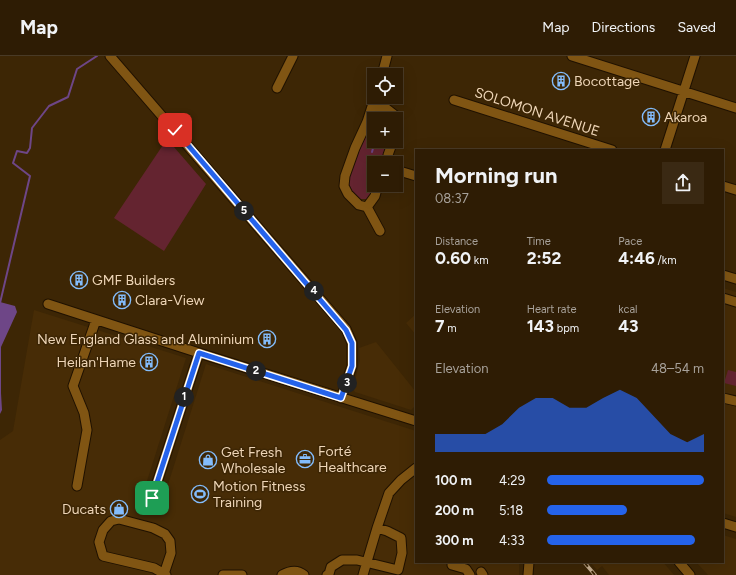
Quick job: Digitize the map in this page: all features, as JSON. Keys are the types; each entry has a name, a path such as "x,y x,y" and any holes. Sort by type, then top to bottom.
{"street":[{"path":"277,88 293,56"},
{"path":"384,68 388,56"},
{"path":"572,56 736,108"},
{"path":"665,149 695,56"},
{"path":"111,57 346,330 352,343 352,366 341,398"},
{"name":"SOLOMON AVENUE","path":"454,100 609,149"},
{"path":"373,104 345,176 344,186 348,194 359,205 367,207 380,232"},
{"path":"378,104 390,112"},
{"path":"403,172 415,176"},
{"path":"724,186 736,190"},
{"path":"367,207 376,192"},
{"path":"724,275 736,279"},
{"path":"724,298 736,302"},
{"path":"48,304 415,421"},
{"path":"77,486 87,430 84,413 73,386 96,320"},
{"path":"152,498 199,353"},
{"path":"724,398 736,401"},
{"path":"363,575 388,493 415,469"},
{"path":"119,519 153,528 165,534 170,541 171,553 165,574 154,568 103,556 99,542 102,530 111,521 119,519"},
{"path":"724,523 736,527"},
{"path":"329,575 331,567 342,560 357,560 398,570 402,553 401,538 377,528"},
{"path":"528,575 529,563"},
{"path":"680,563 690,575"},
{"path":"460,564 470,575"},
{"path":"282,575 289,571 300,572 304,575"},
{"path":"223,575 242,575"}],"shaded area":[{"path":"380,110 389,112 374,112"},
{"path":"367,130 367,148 388,148 386,156 367,156 367,192 370,192 373,195 367,199 359,199 348,184 349,172 351,166 353,166"},
{"path":"167,139 206,184 164,251 114,218"},
{"path":"724,288 736,292 736,397 731,404 736,405 736,517 724,513"},
{"path":"0,302 15,306 17,312 1,347 2,410 0,414"},
{"path":"34,310 186,358 140,503 148,512 160,510 206,364 415,431 415,563 519,563 519,575 0,575 0,440 13,431"},
{"path":"415,315 415,334 406,323"},
{"path":"376,342 415,391 415,406 411,410 355,392 353,389 360,360 359,348"},
{"path":"728,370 736,372 736,386 724,383"},
{"path":"724,535 736,539 736,575 708,575 697,563 724,563"},
{"path":"591,563 664,563 674,575 609,575 602,566 597,570"}],"waterway":[{"path":"0,303 30,176 13,163 17,151 27,153 30,148 32,128 49,106 68,97 77,69 97,56"},
{"path":"372,152 373,148"}],"railway":[{"path":"585,563 595,575"}],"place":[{"name":"Bocottage","path":"561,81"},
{"name":"Akaroa","path":"651,117"},
{"name":"GMF Builders","path":"79,280"},
{"name":"Clara-View","path":"122,300"},
{"name":"New England Glass and Aluminium","path":"267,339"},
{"name":"Heilan'Hame","path":"149,362"},
{"name":"Forté Healthcare","path":"305,459"},
{"name":"Get Fresh Wholesale","path":"208,460"},
{"name":"Motion Fitness Training","path":"200,494"},
{"name":"Ducats","path":"119,509"}],"route":[{"path":"152,498 199,353 341,398 352,366 352,343 346,330 175,130"}]}
